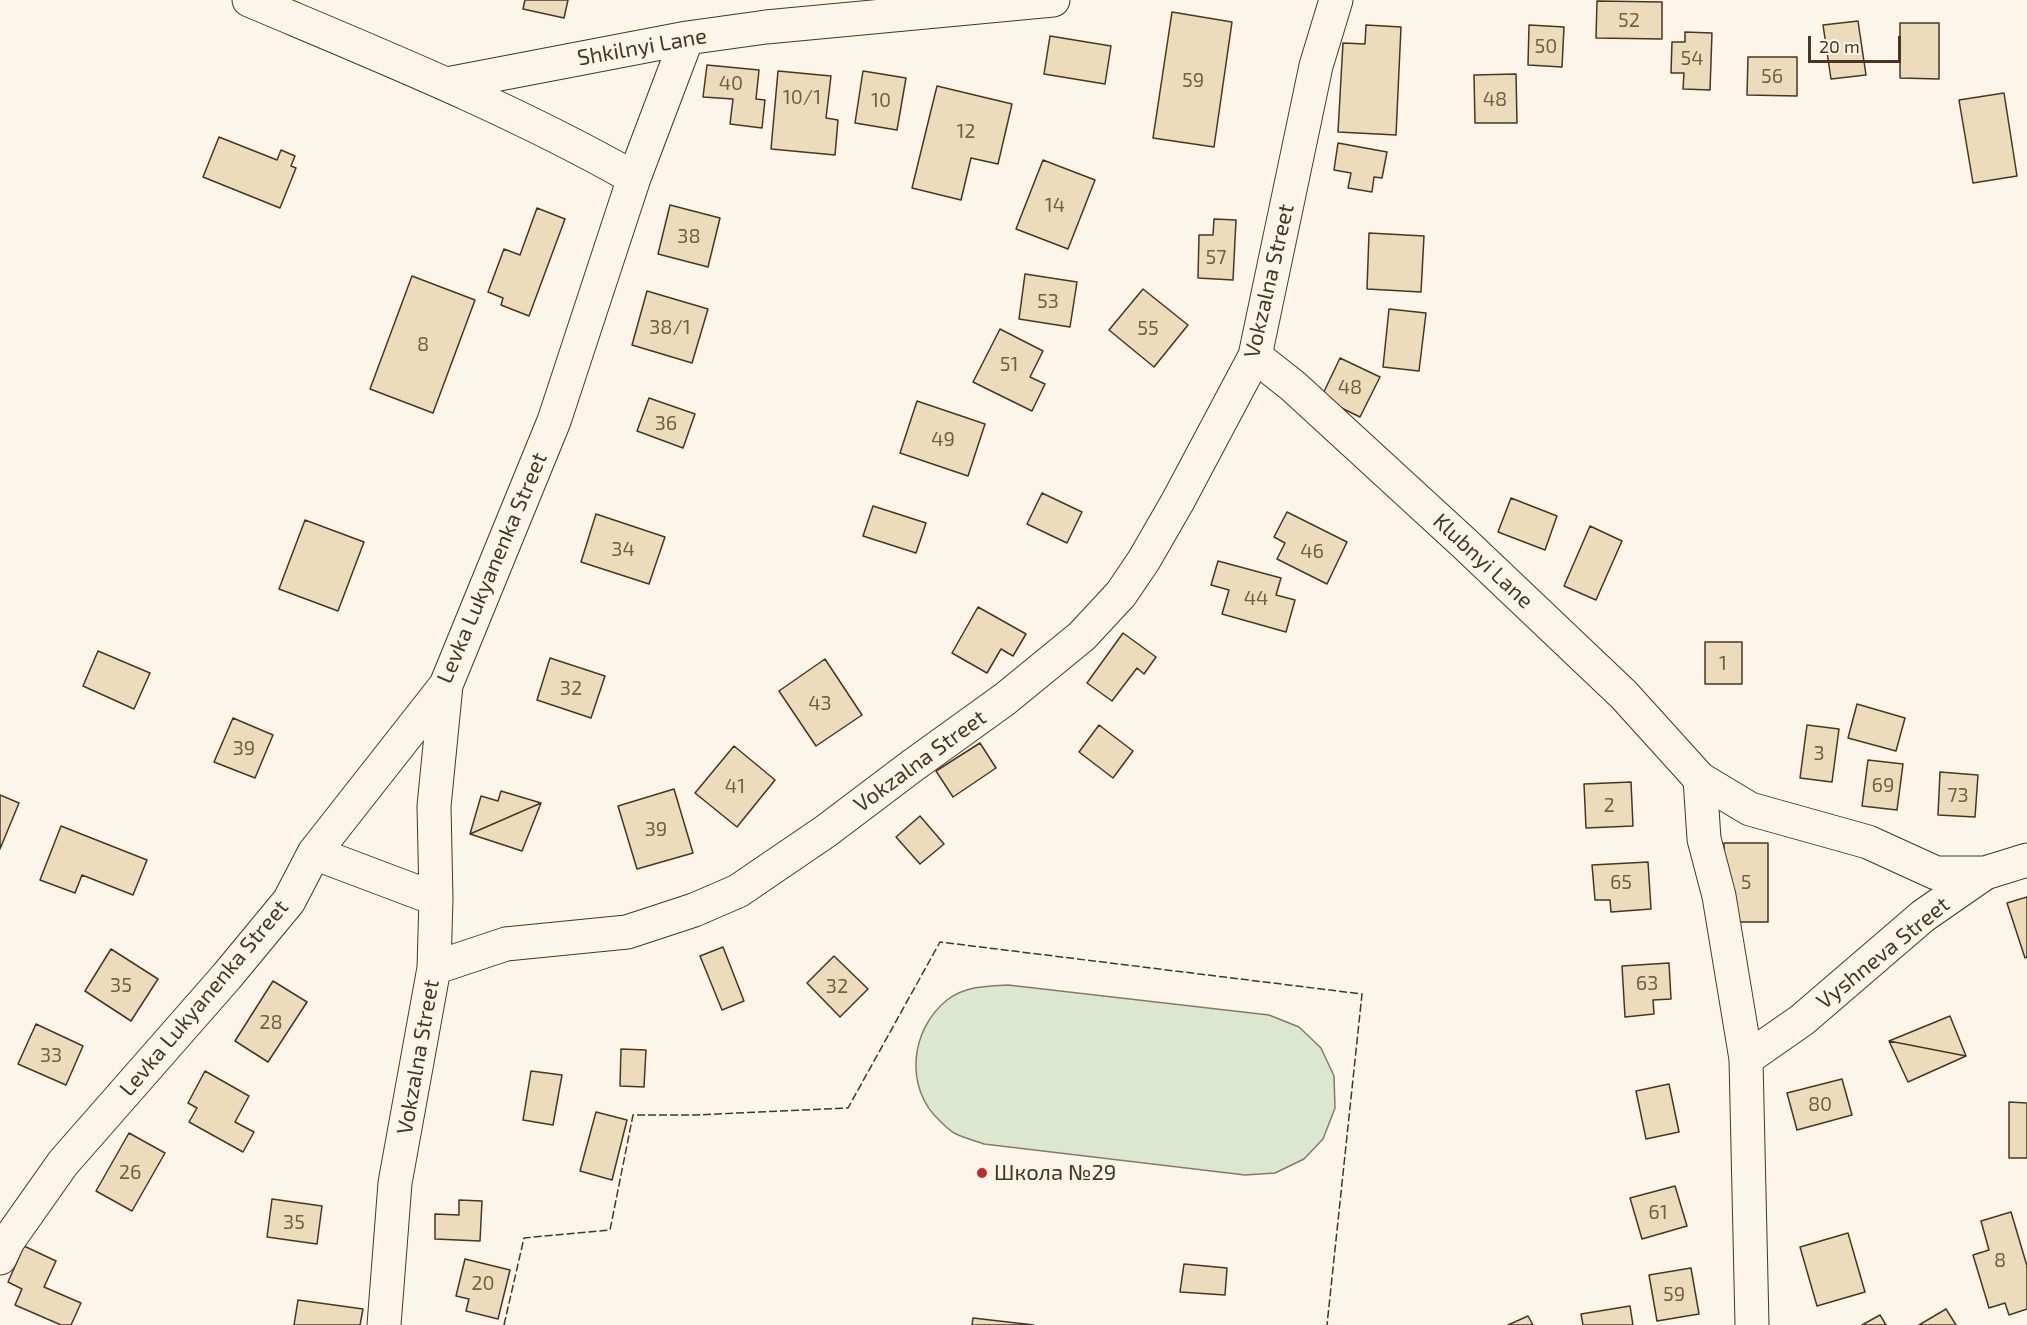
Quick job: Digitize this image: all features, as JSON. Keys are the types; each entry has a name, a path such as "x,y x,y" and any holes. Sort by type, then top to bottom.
{"street":[{"path":"249,0 447,84 593,155 634,178"},
{"name":"Shkilnyi Lane","path":"447,84 687,38 766,13 1053,0"},
{"name":"Vokzalna Street","path":"384,1325 395,1183 434,968 506,944 627,932 694,910 738,891 826,831 1005,699 1082,636 1121,594 1144,560 1178,501 1255,356 1316,66 1336,0"},
{"name":"Levka Lukyanenka Street","path":"0,1258 8,1241 63,1163 227,976 289,901 314,853 446,685 554,421 634,178 687,38"},
{"name":"Klubnyi Lane","path":"1255,356 1293,386 1490,567 1624,695 1700,779 1750,809 1868,842 1936,873 1985,873"},
{"path":"434,968 436,899 434,806 446,685"},
{"path":"1700,779 1704,839 1719,896 1746,1059 1752,1325"},
{"path":"314,853 436,899"},
{"name":"Vyshneva Street","path":"1746,1059 1802,1020 1923,916 1985,873 2027,860"}],"green space":[{"path":"1008,985 1269,1015 1299,1027 1321,1048 1334,1076 1335,1108 1323,1139 1304,1159 1275,1173 1245,1175 984,1144 957,1135 928,1108 921,1092 916,1059 919,1043 925,1027 935,1012 954,995 976,988"}],"building":[{"path":"525,0 568,0 564,18 523,9"},
{"path":"1597,1 1662,2 1662,39 1596,38"},
{"path":"1172,12 1232,22 1214,147 1153,138"},
{"path":"1858,21 1866,75 1831,79 1823,25"},
{"path":"1900,23 1939,23 1939,79 1900,78"},
{"path":"1366,25 1401,27 1396,135 1338,132 1343,43 1365,44"},
{"path":"1529,25 1564,27 1562,67 1528,65"},
{"path":"1685,32 1712,33 1710,90 1683,89 1684,73 1671,73 1672,42 1685,42"},
{"path":"1050,36 1111,46 1105,84 1044,74"},
{"path":"1748,57 1797,57 1797,96 1747,95"},
{"path":"707,65 759,70 756,99 765,100 762,128 730,124 733,99 703,97"},
{"path":"778,71 831,76 826,118 838,120 835,155 771,149"},
{"path":"863,71 906,78 897,130 855,123"},
{"path":"1516,74 1517,123 1475,123 1474,75"},
{"path":"937,86 1012,104 998,164 971,158 961,200 912,188"},
{"path":"2004,93 2017,176 1973,183 1959,100"},
{"path":"219,137 277,160 281,150 295,156 291,166 296,168 280,208 203,177"},
{"path":"1338,143 1387,152 1382,178 1374,177 1372,192 1348,188 1351,173 1334,170"},
{"path":"1043,160 1095,180 1068,249 1016,229"},
{"path":"670,205 720,218 708,267 658,254"},
{"path":"537,208 565,219 529,316 501,305 503,298 488,292 504,249 520,255"},
{"path":"1214,219 1236,220 1233,280 1198,278 1199,235 1213,235"},
{"path":"1369,233 1424,236 1421,292 1367,289"},
{"path":"1025,274 1077,282 1070,327 1019,319"},
{"path":"412,276 475,300 433,413 370,389"},
{"path":"1143,289 1188,325 1154,367 1109,330"},
{"path":"647,291 708,309 692,363 632,345"},
{"path":"1389,309 1426,313 1419,371 1383,367"},
{"path":"1000,329 1043,351 1030,377 1045,384 1032,411 973,382"},
{"path":"1340,358 1380,377 1360,417 1321,398"},
{"path":"649,398 695,414 683,448 637,431"},
{"path":"917,401 985,424 968,476 900,453"},
{"path":"1042,493 1082,512 1067,543 1027,524"},
{"path":"1511,498 1557,516 1545,550 1498,532"},
{"path":"873,506 926,523 916,553 863,536"},
{"path":"1287,512 1347,542 1327,584 1277,559 1285,543 1274,537"},
{"path":"596,514 665,537 649,584 581,562"},
{"path":"305,520 364,542 338,611 279,589"},
{"path":"1590,526 1622,541 1596,600 1564,586"},
{"path":"1218,561 1281,578 1276,595 1295,600 1286,632 1222,614 1229,590 1211,585"},
{"path":"978,607 1026,634 1013,656 1001,649 987,673 952,653"},
{"path":"1123,633 1156,657 1144,674 1137,668 1112,701 1087,683"},
{"path":"1705,642 1742,642 1742,684 1705,684"},
{"path":"98,651 150,673 134,709 83,686"},
{"path":"550,658 605,676 591,718 537,700"},
{"path":"825,659 862,715 816,746 779,691"},
{"path":"1857,704 1905,718 1896,751 1848,738"},
{"path":"233,718 273,735 255,778 214,762"},
{"path":"1099,725 1133,751 1113,778 1079,752"},
{"path":"1807,725 1839,729 1832,782 1800,778"},
{"path":"980,743 996,768 953,797 936,771"},
{"path":"734,746 775,780 737,827 695,793"},
{"path":"1868,760 1903,764 1897,810 1862,806"},
{"path":"1940,772 1978,775 1975,817 1938,815"},
{"path":"1631,782 1633,826 1586,828 1584,784"},
{"path":"674,789 693,853 637,869 618,806"},
{"path":"501,791 541,803 470,834 481,796 498,801"},
{"path":"0,795 19,803 0,849"},
{"path":"541,803 522,851 470,834"},
{"path":"920,816 944,844 920,864 896,837"},
{"path":"61,826 147,860 133,895 82,875 75,893 40,880"},
{"path":"1724,843 1768,843 1768,922 1724,922"},
{"path":"1648,862 1651,909 1611,912 1610,900 1595,900 1592,865"},
{"path":"2027,897 2027,957 2025,958 2007,903"},
{"path":"723,947 744,1001 722,1010 700,956"},
{"path":"111,949 158,979 131,1021 85,991"},
{"path":"834,956 868,989 840,1017 807,983"},
{"path":"1669,963 1671,999 1653,1000 1654,1014 1625,1017 1622,966"},
{"path":"273,981 307,1002 268,1062 235,1041"},
{"path":"1950,1016 1966,1056 1889,1041"},
{"path":"36,1024 83,1046 66,1085 18,1064"},
{"path":"1889,1041 1966,1056 1908,1082"},
{"path":"621,1049 646,1050 644,1087 620,1086"},
{"path":"205,1071 249,1096 235,1122 254,1132 243,1152 189,1122 197,1108 188,1103"},
{"path":"531,1071 562,1075 553,1125 523,1120"},
{"path":"1842,1079 1852,1115 1797,1130 1787,1093"},
{"path":"1669,1084 1679,1132 1646,1139 1636,1091"},
{"path":"2009,1102 2027,1103 2027,1158 2009,1158"},
{"path":"596,1112 627,1120 612,1180 580,1171"},
{"path":"129,1133 165,1153 132,1211 96,1191"},
{"path":"1675,1186 1687,1226 1642,1239 1630,1198"},
{"path":"272,1199 322,1206 317,1244 267,1237"},
{"path":"459,1200 482,1201 480,1241 435,1239 435,1214 459,1215"},
{"path":"2011,1212 2027,1266 2027,1309 2009,1315 2005,1303 1989,1308 1973,1255 1989,1250 1981,1221"},
{"path":"1848,1233 1865,1292 1817,1306 1800,1247"},
{"path":"24,1246 56,1261 44,1287 81,1303 71,1325 61,1325 15,1305 22,1289 8,1282"},
{"path":"465,1259 510,1270 498,1319 466,1311 469,1299 456,1296"},
{"path":"1184,1264 1227,1268 1225,1295 1180,1292"},
{"path":"1691,1268 1699,1314 1657,1321 1649,1275"},
{"path":"298,1300 363,1309 360,1325 294,1325"},
{"path":"1630,1306 1633,1325 1583,1325 1581,1314"},
{"path":"1946,1309 1956,1325 1919,1325"},
{"path":"1880,1315 1886,1325 1862,1325"},
{"path":"1528,1316 1533,1325 1508,1325"},
{"path":"973,1318 1034,1325 972,1325"}],"fence":[{"path":"504,1325 524,1238 610,1230 633,1115 695,1115 848,1108 940,942 1362,994 1327,1325"}],"place":[{"name":"Школа №29","path":"982,1173"}]}
